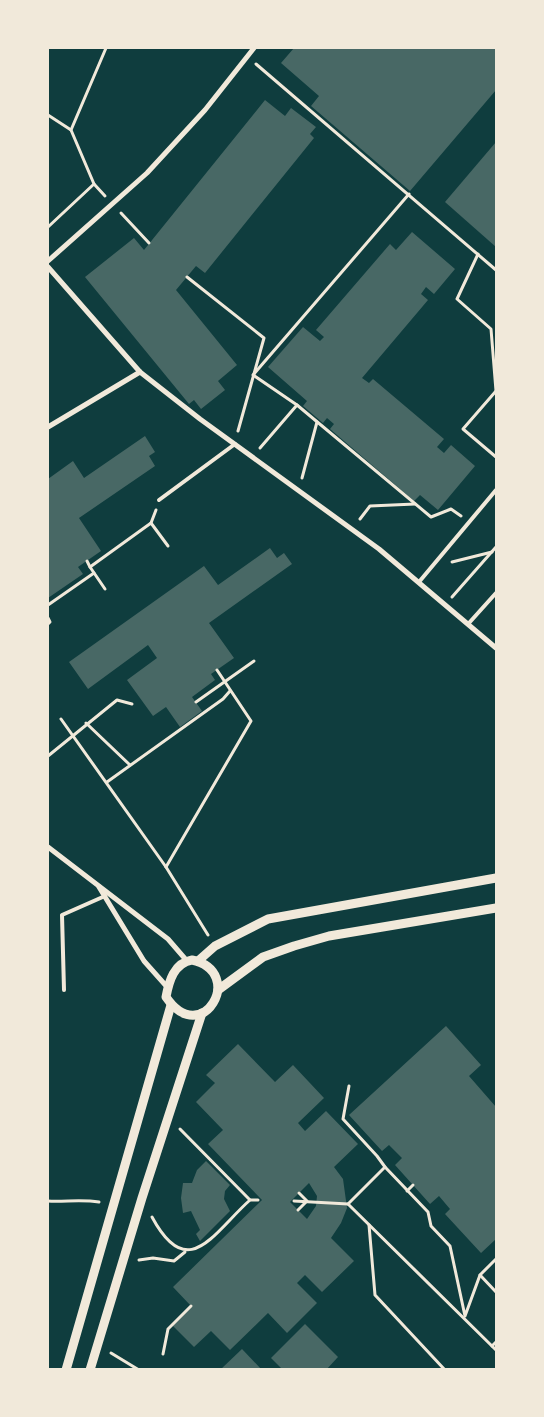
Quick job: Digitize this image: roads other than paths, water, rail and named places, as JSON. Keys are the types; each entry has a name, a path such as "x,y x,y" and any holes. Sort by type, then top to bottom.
{"street":[{"path":"48,260 147,173 199,117 254,48"},
{"path":"48,267 140,372 352,530 446,604 496,648"},
{"path":"48,428 140,372"},
{"path":"48,847 168,939 187,961"},
{"path":"198,961 215,946 268,919 496,878"},
{"path":"96,882 144,961 168,988"},
{"path":"218,990 263,957 294,946 329,936 496,908"},
{"path":"187,961 198,961 216,976 219,994 209,1009 196,1016 181,1013 166,997 169,980 179,965 187,961"},
{"path":"66,1370 171,1004"},
{"path":"90,1370 167,1116 202,1013"}],"lane":[{"path":"159,500 235,444"},
{"path":"419,582 496,490"},
{"path":"469,623 496,592"},
{"path":"64,990 62,915 105,896"}]}
